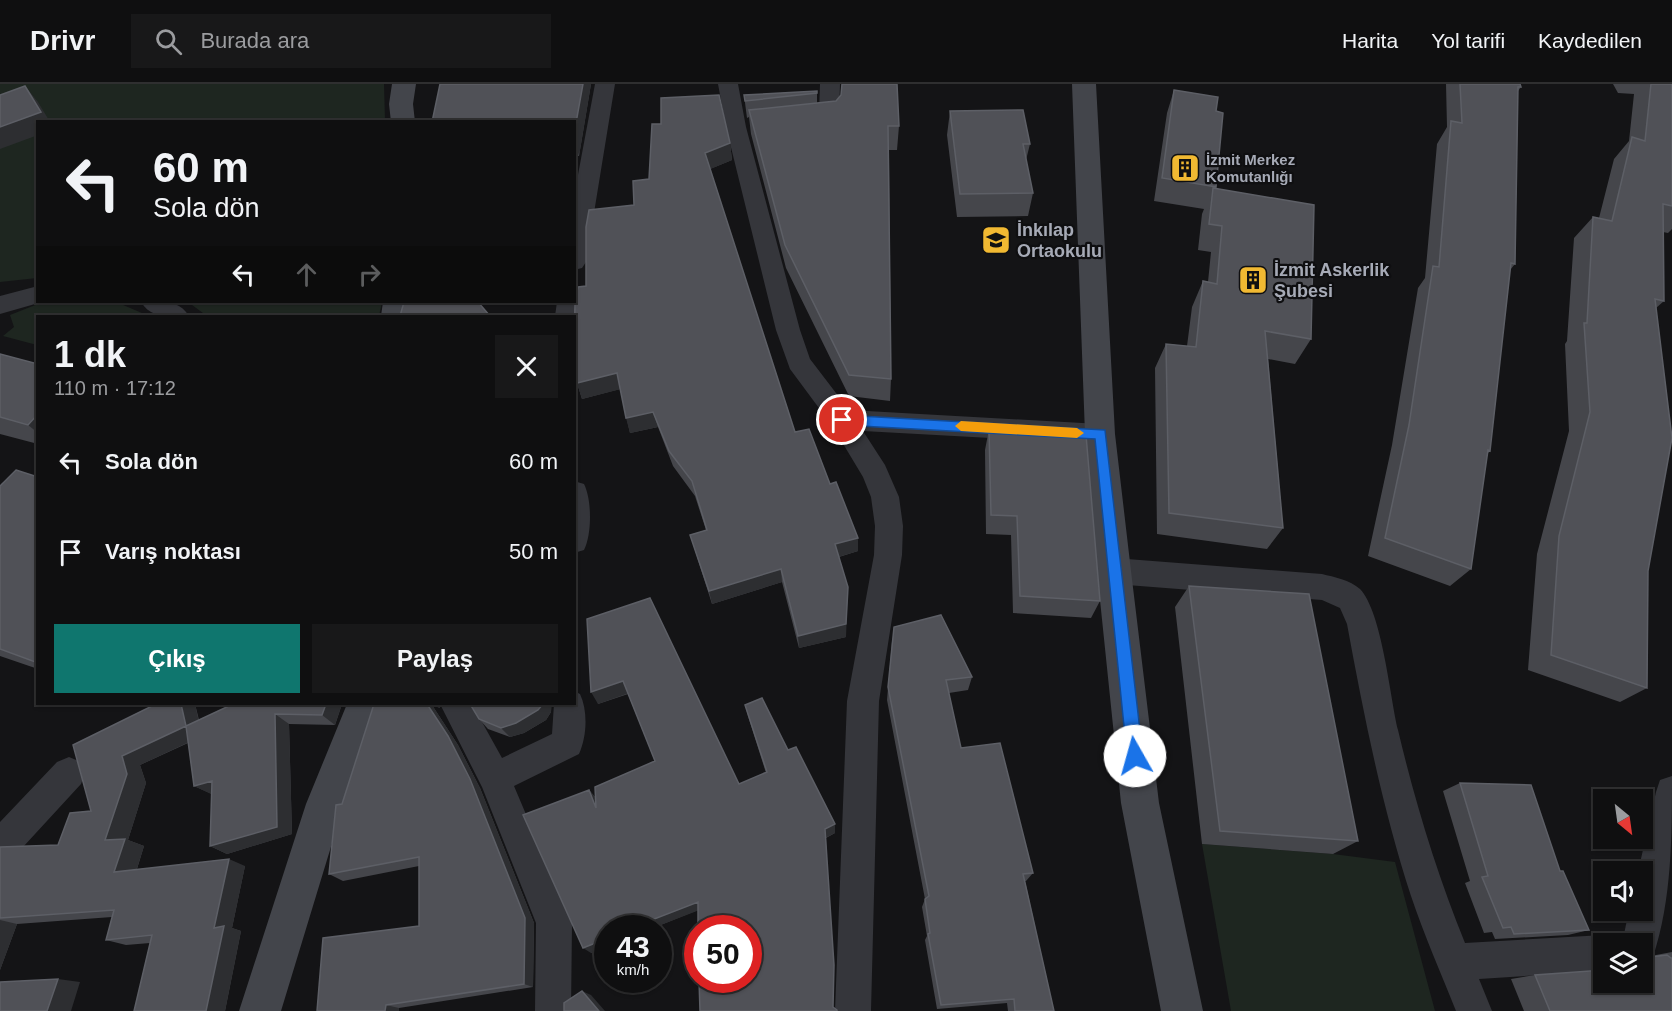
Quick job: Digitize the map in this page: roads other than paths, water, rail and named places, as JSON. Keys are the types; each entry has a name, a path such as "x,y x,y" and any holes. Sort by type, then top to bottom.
{"main road":[{"path":"404,84 401,104 404,120"},
{"path":"1084,84 1100,434 1114,571 1140,803 1182,1011"},
{"path":"260,1011 325,804 366,705"}],"street":[{"path":"576,251 605,84"},
{"path":"728,84 747,126 788,330 799,362 842,420 875,473 885,497 889,526 888,555 863,701 853,1011"},
{"path":"782,122 829,117 830,84"},
{"path":"2,303 36,294"},
{"path":"155,303 175,315"},
{"path":"842,420 1100,434"},
{"path":"1114,571 1322,587 1338,591 1350,599 1362,624 1382,730 1407,826 1429,897 1474,1011"},
{"path":"457,705 495,778 554,923 553,1011"},
{"path":"495,778 568,744 569,705"},
{"path":"0,847 69,773"},
{"path":"1642,933 1672,792"},
{"path":"1455,962 1593,954"}],"place":[{"name":"İzmit Merkez Komutanlığı","path":"1185,168"},
{"name":"İnkılap Ortaokulu","path":"996,240"},
{"name":"İzmit Askerlik Şubesi","path":"1253,280"}]}
